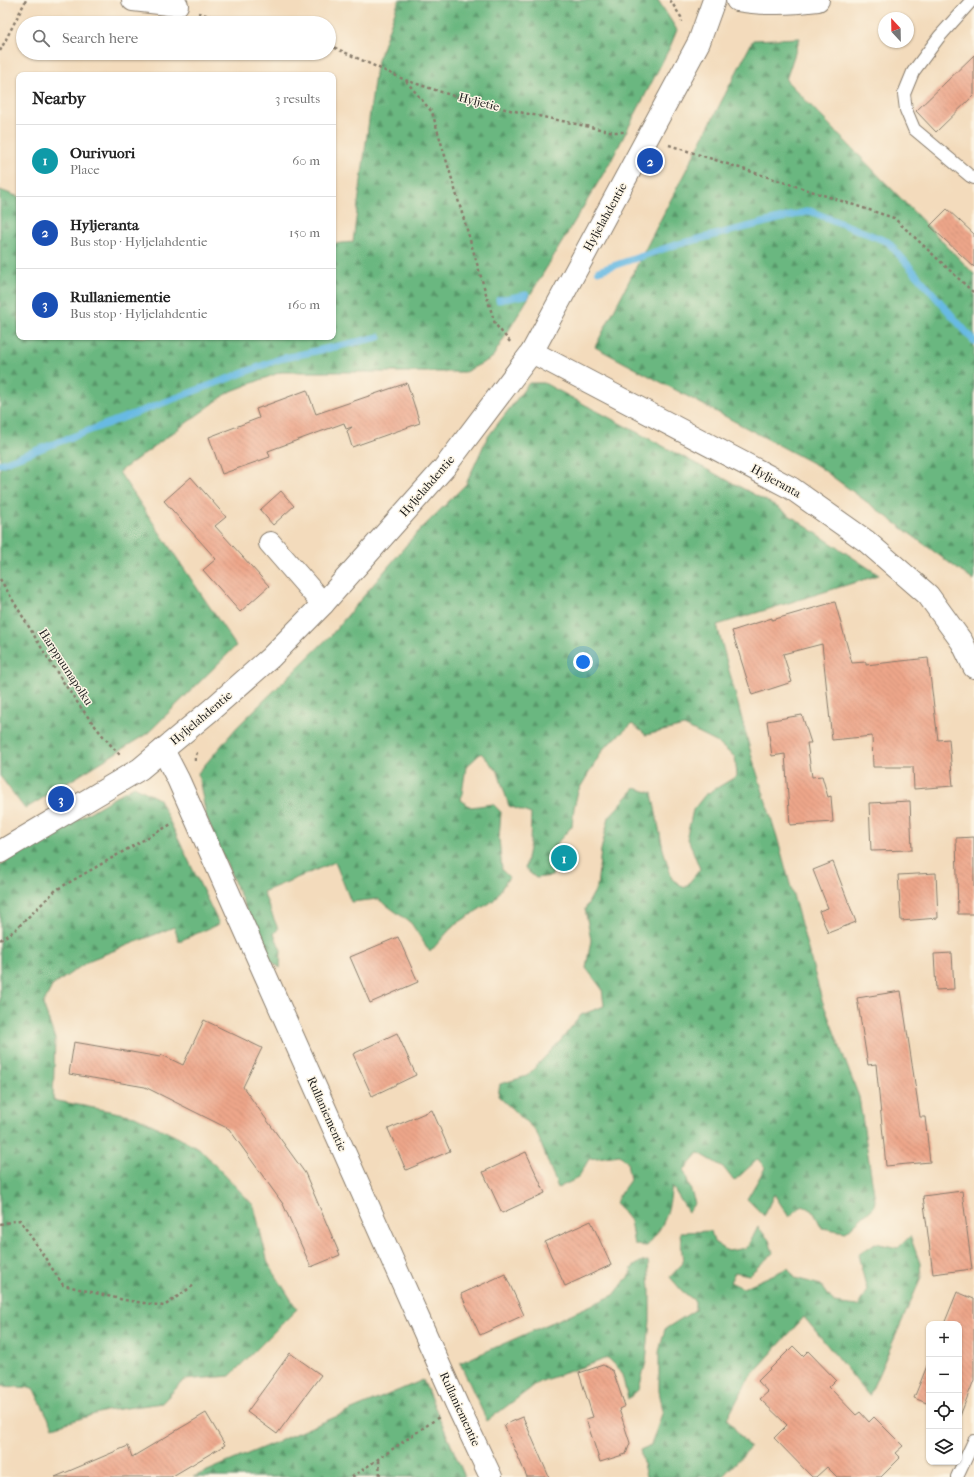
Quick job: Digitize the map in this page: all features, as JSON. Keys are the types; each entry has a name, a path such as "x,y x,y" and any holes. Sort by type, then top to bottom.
{"street":[{"path":"133,0 177,5"},
{"name":"Hyljelahdentie","path":"0,852 140,769 211,710 270,658 324,604 444,468 523,349 699,42 714,0"},
{"path":"737,0 754,3 818,0"},
{"name":"Hyljeranta","path":"523,349 791,488 866,541 928,595 962,642 974,667"},
{"path":"270,542 324,604"},
{"name":"Rullaniementie","path":"163,750 178,779 457,1406 491,1477"}],"lane":[{"path":"972,0 939,37 912,72 904,94 906,110 914,129 974,178"},
{"path":"957,1477 974,1441"}],"path":[{"path":"18,16 26,0"},
{"path":"177,5 189,11 209,16"},
{"path":"0,51 16,20"},
{"name":"Hyljetie","path":"336,48 405,80 472,102 614,132 630,133"},
{"path":"405,80 432,112 495,324 523,349"},
{"path":"668,144 894,218 974,293"},
{"name":"Harppuunapolku","path":"0,579 70,692 106,741 124,760"},
{"path":"178,779 194,771 195,757 202,745"},
{"path":"0,940 14,932 56,890 166,827 194,815"},
{"path":"0,1224 20,1220 62,1285 124,1300 164,1306 194,1285"},
{"path":"352,1477 448,1410 457,1406"},
{"path":"378,1460 380,1477"}],"green space":[{"path":"399,0 658,0 677,30 670,47 611,161 492,358 465,372 281,372 229,392 119,472 236,646 148,733 25,809 0,776 0,190 16,196 16,340 336,340 336,244 353,242 376,66"},
{"path":"800,38 786,80 974,274 974,581 818,466 595,347 753,40"},
{"path":"529,383 544,383 774,505 879,575 717,625 752,757 777,837 822,1000 859,1097 875,1200 874,1207 846,1232 822,1228 813,1211 803,1205 789,1217 774,1194 764,1216 747,1199 765,1168 758,1159 734,1181 723,1167 699,1153 684,1170 695,1203 688,1212 672,1186 667,1212 662,1225 647,1246 634,1245 630,1221 616,1203 620,1194 630,1180 627,1162 620,1155 589,1159 578,1178 558,1188 536,1131 498,1096 500,1084 527,1076 561,1040 581,1015 604,1006 602,989 586,968 591,940 585,909 597,887 601,850 609,817 635,788 652,793 663,849 672,879 685,888 700,869 687,836 693,810 705,795 737,776 735,757 716,742 684,726 646,735 632,724 604,748 578,791 572,826 558,842 552,876 536,878 525,869 530,843 531,814 509,806 498,772 481,753 466,767 461,800 471,807 493,804 501,812 499,838 502,870 509,877 494,900 453,926 430,952 411,923 378,899 351,902 335,862 263,892 278,929 274,934 281,950 280,968 267,958 206,816 198,773 237,727 332,634 413,537 466,484 487,438"},
{"path":"134,786 159,799 219,924 179,941 174,927 90,960 52,986 43,1004 55,1039 53,1100 135,1116 199,1148 254,1206 268,1263 297,1309 230,1376 184,1380 162,1403 105,1411 53,1427 33,1388 0,1386 0,865"},
{"path":"758,1227 769,1240 773,1253 749,1275 735,1272 730,1282 743,1288 788,1268 795,1278 821,1285 834,1303 858,1306 867,1290 858,1255 875,1243 898,1248 910,1236 920,1263 921,1278 869,1396 804,1317 749,1378 727,1419 750,1448 722,1477 646,1477 640,1450 651,1445 663,1411 659,1391 659,1352 665,1329 695,1310 695,1301 682,1291 670,1277 683,1263 680,1232 711,1231 714,1242 728,1251 747,1248"},
{"path":"648,1261 650,1321 646,1362 639,1389 628,1399 621,1371 608,1358 539,1382 487,1421 460,1363 614,1295 631,1273 632,1268 640,1262"},
{"path":"423,1380 465,1477 193,1477"}],"building":[{"path":"974,55 974,95 936,132 916,111"},
{"path":"947,209 974,234 974,267 930,226"},
{"path":"407,383 420,423 352,447 347,431 352,427 346,429 344,423 268,451 270,457 222,474 209,437 259,418 256,409 307,390 316,414"},
{"path":"191,477 226,517 215,526 269,586 240,612 203,570 216,559 164,501"},
{"path":"281,491 294,506 273,525 260,510"},
{"path":"835,602 852,663 866,662 866,665 928,658 938,740 949,739 953,786 914,789 913,767 873,767 872,736 832,740 822,644 783,654 792,682 752,695 732,631 772,618 772,620"},
{"path":"802,715 811,743 807,743 812,777 822,776 828,797 831,796 833,822 790,825 785,754 772,756 767,721"},
{"path":"910,801 912,850 871,851 869,803"},
{"path":"974,837 974,914 958,914 956,838"},
{"path":"833,862 856,922 828,933 819,911 828,908 813,870"},
{"path":"936,873 938,918 901,921 898,875"},
{"path":"398,937 418,982 370,1003 350,957"},
{"path":"952,953 954,989 936,990 934,954"},
{"path":"901,991 920,1117 925,1117 930,1162 886,1166 876,1064 868,1065 857,998"},
{"path":"204,1020 262,1048 243,1087 305,1173 340,1255 311,1267 283,1204 229,1129 145,1087 69,1074 74,1042 160,1057 162,1055 183,1065"},
{"path":"397,1033 416,1075 372,1096 353,1054"},
{"path":"432,1110 450,1151 406,1170 388,1129"},
{"path":"526,1152 545,1193 502,1213 483,1172"},
{"path":"962,1191 972,1269 933,1274 923,1196"},
{"path":"591,1221 611,1265 565,1286 545,1242"},
{"path":"505,1274 524,1315 480,1335 461,1294"},
{"path":"957,1292 974,1299 974,1380 962,1411 962,1321 945,1321"},
{"path":"793,1346 803,1356 808,1351 836,1380 829,1387 856,1415 860,1412 869,1422 874,1417 903,1446 895,1453 900,1458 881,1477 837,1477 827,1467 816,1477 812,1477 774,1438 787,1425 760,1399 768,1392 758,1381"},
{"path":"290,1353 321,1375 277,1434 247,1412"},
{"path":"603,1365 613,1371 625,1406 619,1409 630,1443 626,1454 600,1462 586,1419 593,1417 579,1373"},
{"path":"926,1368 926,1403 914,1398"},
{"path":"206,1413 225,1445 171,1477 55,1477 128,1446 132,1457"},
{"path":"523,1417 549,1477 527,1477 504,1425"}],"waterway":[{"path":"598,271 675,245 810,211 888,242 974,341"},
{"path":"499,300 526,295"},
{"path":"0,464 280,359 379,337"}],"place":[{"name":"Hyljeranta","path":"650,161"},
{"name":"Rullaniementie","path":"61,799"},
{"name":"Ourivuori","path":"564,858"}]}
